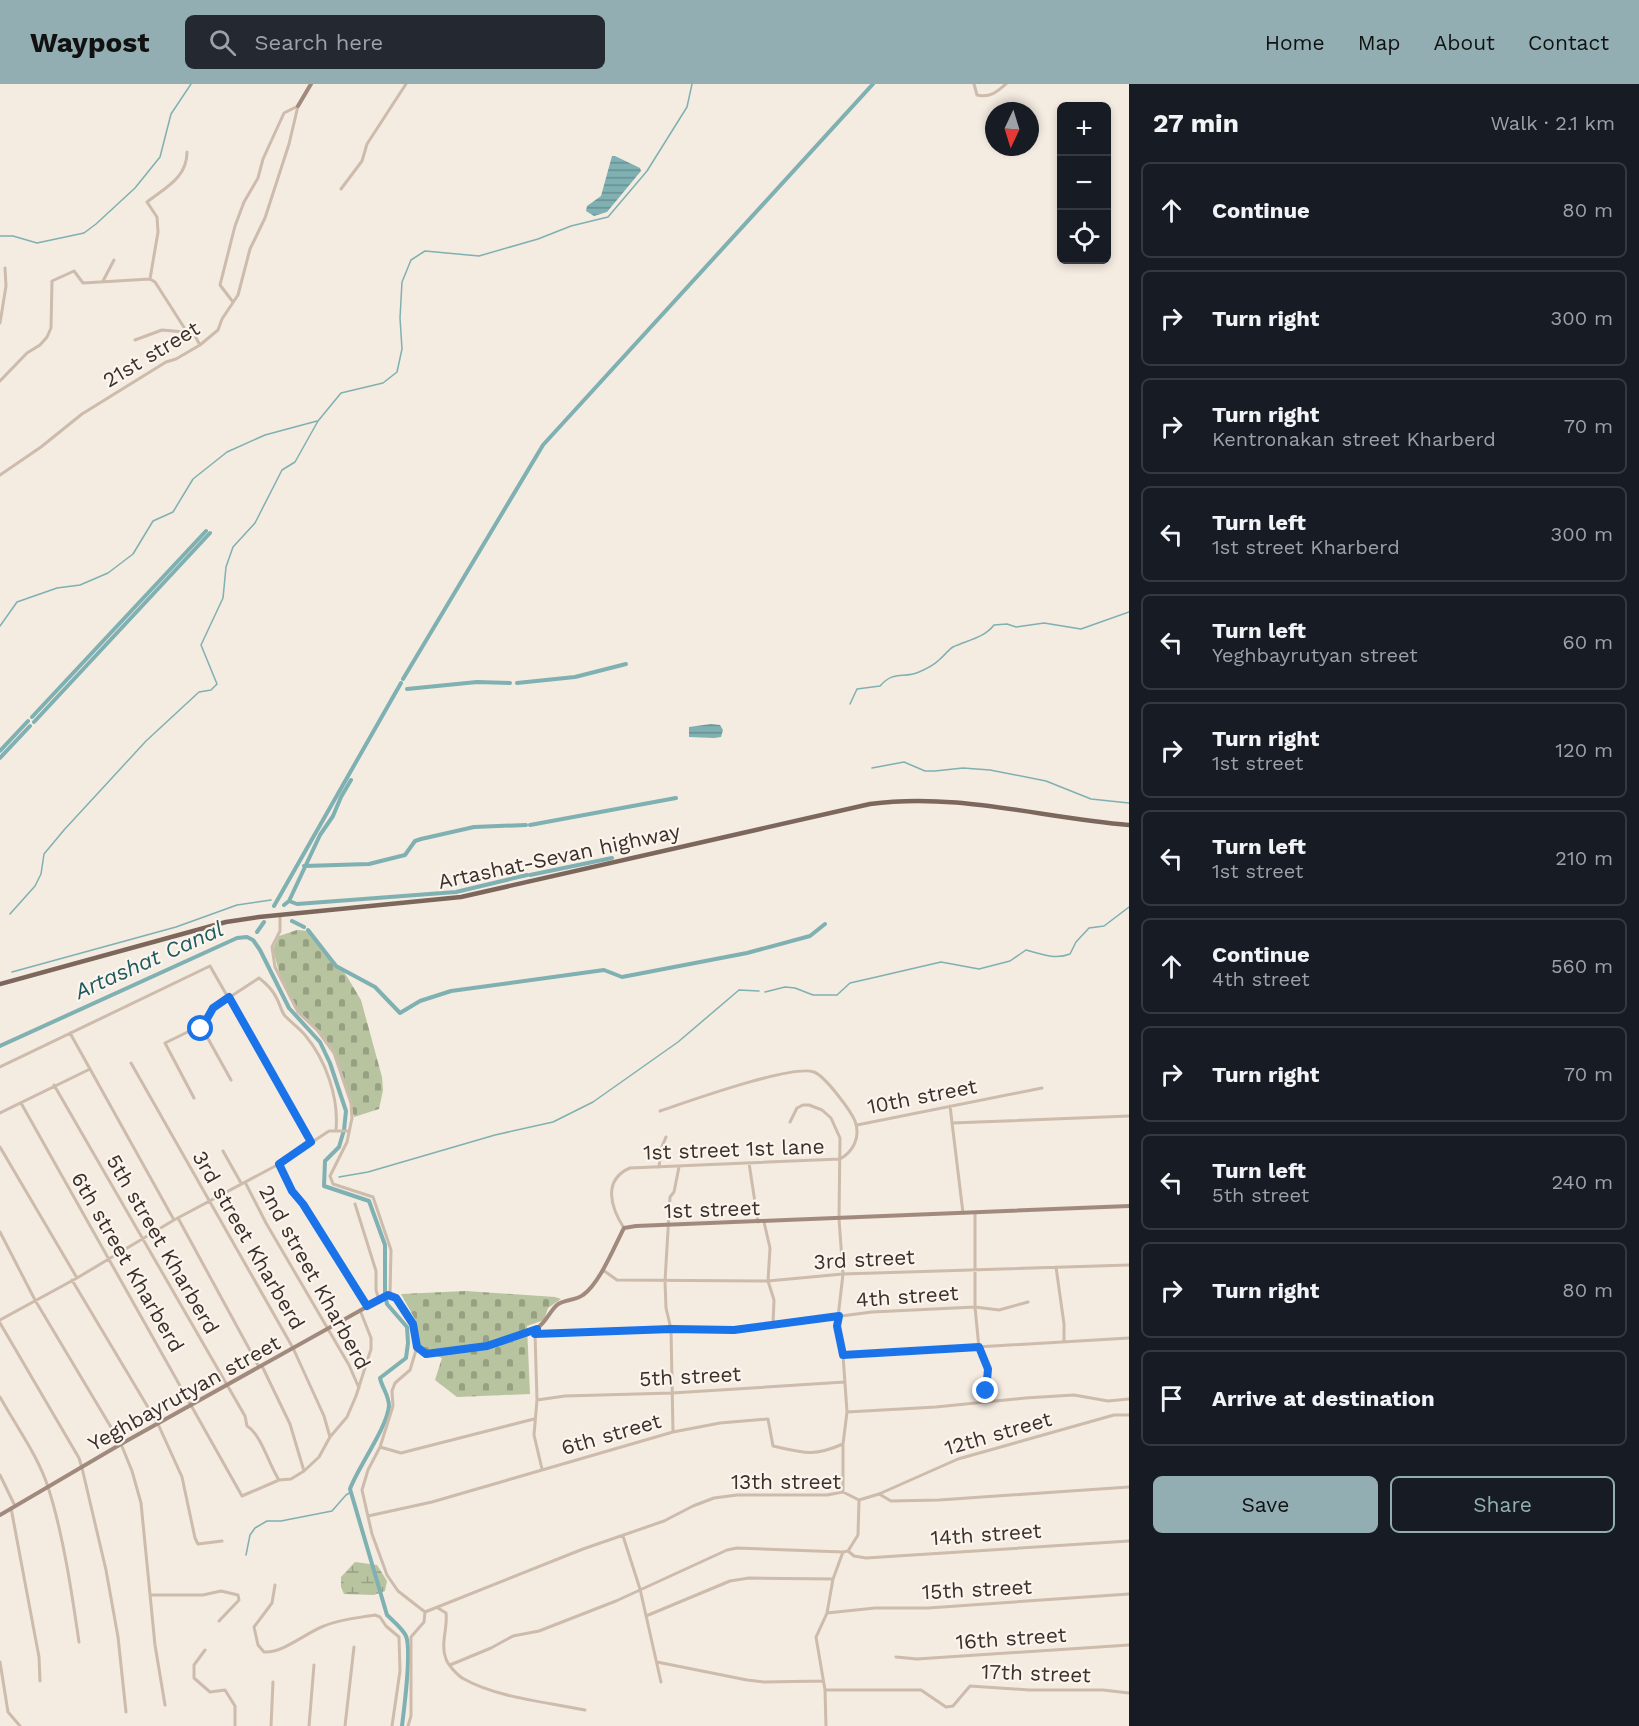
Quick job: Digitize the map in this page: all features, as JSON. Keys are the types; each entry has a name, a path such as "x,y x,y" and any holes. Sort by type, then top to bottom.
{"main road":[{"name":"21st street","path":"298,105 311,84"},
{"name":"Artashat-Sevan highway","path":"0,984 226,922 280,914 461,897 885,801 951,801 1129,825"},
{"name":"1st street","path":"624,1228 1129,1206"},
{"path":"389,1295 396,1298 413,1324 417,1347 426,1354 487,1346 536,1331 560,1302 582,1297 603,1270 624,1228"},
{"name":"Yeghbayrutyan street","path":"0,1515 121,1444 389,1295"}],"street":[{"path":"341,189 362,160 367,144 406,84"},
{"path":"974,84 977,95 984,97 993,95 1006,84"},
{"path":"233,302 220,285 235,226 244,202 258,178 263,159 284,112 298,105"},
{"name":"21st street","path":"0,475 41,447 81,414 166,362 200,345 218,330 241,287 254,238 265,218 290,144 298,105"},
{"path":"150,279 158,232 157,217 147,202 176,181 183,172 187,152"},
{"path":"103,281 114,260"},
{"path":"0,322 6,286 5,268"},
{"path":"0,381 27,353 40,345 47,337 51,328 52,282 74,271 83,283 150,279 159,287 187,332"},
{"path":"135,340 162,330 187,332 195,336 200,345"},
{"path":"280,914 280,931 272,946 275,967 298,1012 318,1031 334,1053 351,1103 352,1118 347,1142 330,1176 333,1184 373,1197 391,1250 389,1295"},
{"path":"0,1067 210,966 311,1142"},
{"path":"195,1098 165,1043 204,1024 213,1008 259,978 268,984 283,1014 305,1035 321,1061 335,1098 338,1112 336,1130"},
{"path":"201,1026 231,1080"},
{"path":"70,1033 261,1366 290,1424 304,1471"},
{"name":"3rd street Kharberd","path":"131,1063 293,1348 324,1416 330,1437"},
{"path":"0,1113 90,1069"},
{"name":"10th street","path":"660,1111 755,1081 805,1071 815,1072 822,1077 852,1114 857,1125 1042,1088"},
{"name":"5th street Kharberd","path":"54,1085 245,1416 247,1426 254,1430 269,1466 279,1480"},
{"name":"6th street Kharberd","path":"21,1103 242,1496 279,1480"},
{"path":"790,1122 797,1108 809,1105 822,1110 831,1118 840,1138 839,1219 843,1274 837,1326 843,1355 847,1412 843,1444 843,1492"},
{"path":"950,1106 963,1213"},
{"name":"10th street","path":"952,1123 1129,1116"},
{"path":"840,1159 853,1149 857,1125"},
{"path":"126,1712 116,1625 82,1467 0,1321 176,1219 279,1164 329,1131 349,1131"},
{"path":"659,1167 661,1149 666,1137"},
{"path":"0,1147 77,1278"},
{"name":"2nd street Kharberd","path":"223,1151 349,1365 359,1388"},
{"name":"1st street 1st lane","path":"624,1228 612,1202 613,1182 619,1173 630,1168 840,1159"},
{"path":"749,1162 758,1222"},
{"path":"279,1164 292,1191 303,1204 367,1306"},
{"path":"673,1432 671,1329 666,1308 665,1281 670,1197 674,1192 679,1167"},
{"path":"355,1204 376,1271 376,1290 381,1299"},
{"path":"975,1213 975,1307 979,1347 988,1369 988,1380 982,1402"},
{"path":"764,1222 770,1248 768,1281 774,1300 773,1324"},
{"path":"0,1232 35,1300 121,1444 132,1471 141,1503 152,1595 155,1645 165,1705"},
{"name":"3rd street","path":"603,1270 617,1280 768,1281 843,1274 1129,1265"},
{"path":"1056,1268 1064,1324 1064,1342"},
{"path":"72,1281 159,1424 182,1477 198,1544 222,1541"},
{"name":"4th street","path":"536,1331 734,1330 839,1316 975,1307 999,1310 1028,1302"},
{"path":"279,1480 291,1479 304,1471 319,1457 330,1437 347,1417 371,1349 372,1338 360,1310"},
{"path":"536,1331 534,1346 537,1400 534,1435 542,1469"},
{"path":"843,1355 1129,1338"},
{"path":"408,1726 411,1716 411,1637 423,1622 425,1612 398,1591 387,1575 362,1490 368,1470 380,1447 393,1406 392,1391 395,1383 410,1370 417,1347"},
{"name":"5th street","path":"537,1400 565,1396 672,1393 845,1382"},
{"path":"847,1412 1074,1395 1108,1401 1129,1399"},
{"path":"0,1397 48,1487 60,1536 79,1642"},
{"name":"12th street","path":"879,1494 958,1459 1114,1415 1129,1415"},
{"path":"380,1447 401,1453 534,1419"},
{"name":"6th street","path":"368,1516 432,1502 673,1432 720,1424 768,1419 773,1446 815,1454 843,1444"},
{"path":"0,1475 13,1507 39,1658 40,1682"},
{"path":"879,1494 891,1501 939,1500 1129,1487"},
{"name":"13th street","path":"425,1612 583,1549 664,1521 714,1498 737,1495 827,1495 843,1492 859,1500 879,1494"},
{"path":"450,1665 513,1636 539,1631 577,1617 727,1550 737,1548 848,1551 858,1534 859,1500"},
{"path":"623,1536 640,1589 661,1682"},
{"name":"14th street","path":"848,1551 854,1556 866,1558 1129,1541"},
{"path":"826,1726 825,1690 816,1637 827,1613 833,1579 843,1552"},
{"path":"646,1616 730,1581 749,1578 833,1579"},
{"path":"275,1585 272,1603 254,1627 258,1644 264,1652 280,1649 316,1629 345,1619 375,1616 381,1618 400,1639 400,1671 392,1726"},
{"path":"152,1595 203,1595 221,1591 238,1595 239,1600 236,1605 219,1622"},
{"name":"15th street","path":"827,1613 875,1608 928,1608 1129,1594"},
{"path":"436,1607 446,1613 445,1658 461,1678 502,1693 585,1710"},
{"name":"16th street","path":"896,1657 917,1659 1129,1646"},
{"path":"345,1726 354,1647"},
{"path":"205,1650 194,1665 194,1678 210,1692 225,1690 235,1706 235,1726"},
{"path":"0,1662 8,1712 20,1726"},
{"path":"657,1662 764,1682 823,1681"},
{"path":"309,1726 314,1665"},
{"path":"271,1726 273,1682"},
{"name":"17th street","path":"825,1690 921,1690 946,1707 953,1706 970,1686 1029,1690 1103,1690 1129,1693"}],"green space":[{"path":"297,930 309,931 346,975 361,1000 382,1077 383,1090 379,1109 354,1117 337,1060 320,1031 298,1013 280,976 273,949 279,936"},
{"path":"466,1291 561,1299 548,1308 544,1320 527,1326 530,1394 457,1397 435,1380 442,1358 421,1351 416,1321 401,1294"},
{"path":"355,1562 377,1565 387,1581 385,1591 374,1595 344,1594 341,1577"}],"water":[{"path":"612,156 640,168 641,171 607,212 594,216 586,211 587,206 601,196"},
{"path":"720,725 723,730 721,737 689,737 689,727"}],"waterway":[{"path":"0,236 13,236 37,243 84,233 96,224 135,188 160,157 171,114 191,84"},
{"path":"10,914 35,886 41,874 44,854 64,830 146,741 199,692 211,690 217,684 201,645 223,598 226,567 233,547 255,523 282,470 295,462 318,421 341,393 383,383 397,372 402,349 400,318 402,282 411,260 425,251 479,256 538,239 571,226 608,217 647,171 687,107 692,84"},
{"path":"403,679 543,445 873,84"},
{"path":"0,626 17,602 57,588 80,585 108,573 133,554 153,521 173,512 193,479 227,452 265,435 317,421"},
{"path":"32,717 206,531"},
{"path":"34,722 210,533"},
{"path":"850,704 857,689 880,686 894,676 924,670 937,662 953,647 981,636 994,625 1007,624 1016,627 1044,623 1081,629 1129,612"},
{"path":"517,683 575,677 626,664"},
{"path":"407,689 477,682 510,683"},
{"path":"274,906 401,683"},
{"path":"0,751 28,721"},
{"path":"0,758 30,726"},
{"path":"872,768 904,762 925,771 963,768 990,770 1046,781 1091,799 1129,803"},
{"path":"284,905 289,901 320,835 333,816 351,780"},
{"path":"530,825 676,798"},
{"path":"304,866 369,864 405,855 415,841 421,839 474,827 526,825"},
{"path":"530,875 612,858"},
{"path":"289,901 297,904 456,892 527,875"},
{"path":"12,972 176,927 237,905 271,900"},
{"path":"765,992 785,987 813,995 837,995 850,983 941,962 979,969 1010,961 1026,950 1048,956 1064,956 1070,954 1076,942 1089,928 1104,926 1129,907"},
{"path":"292,921 304,927"},
{"path":"257,932 264,922"},
{"path":"308,930 336,966 375,987 400,1013 420,1001 451,991 604,970 622,977 747,953 810,936 825,924"},
{"name":"Artashat Canal","path":"0,1046 237,938 247,937 253,940 260,950 289,1008 320,1042 330,1063 346,1111 339,1147 325,1161 324,1186 369,1201 385,1245 387,1304 407,1327 406,1358 380,1378 389,1402 387,1415 350,1489 387,1615 400,1627 408,1643 402,1726"},
{"path":"339,1177 368,1172 495,1135 553,1122 593,1102 678,1042 739,990 759,991"},
{"path":"246,1555 250,1535 255,1528 267,1521 281,1521 332,1511 351,1492"}],"route":[{"path":"201,1029 213,1008 229,997 311,1142 279,1164 292,1191 303,1204 367,1306 388,1295 396,1298 413,1324 417,1347 426,1354 487,1346 537,1329 535,1334 671,1329 734,1330 839,1316 837,1326 843,1355 979,1347 988,1369 986,1391"}]}
